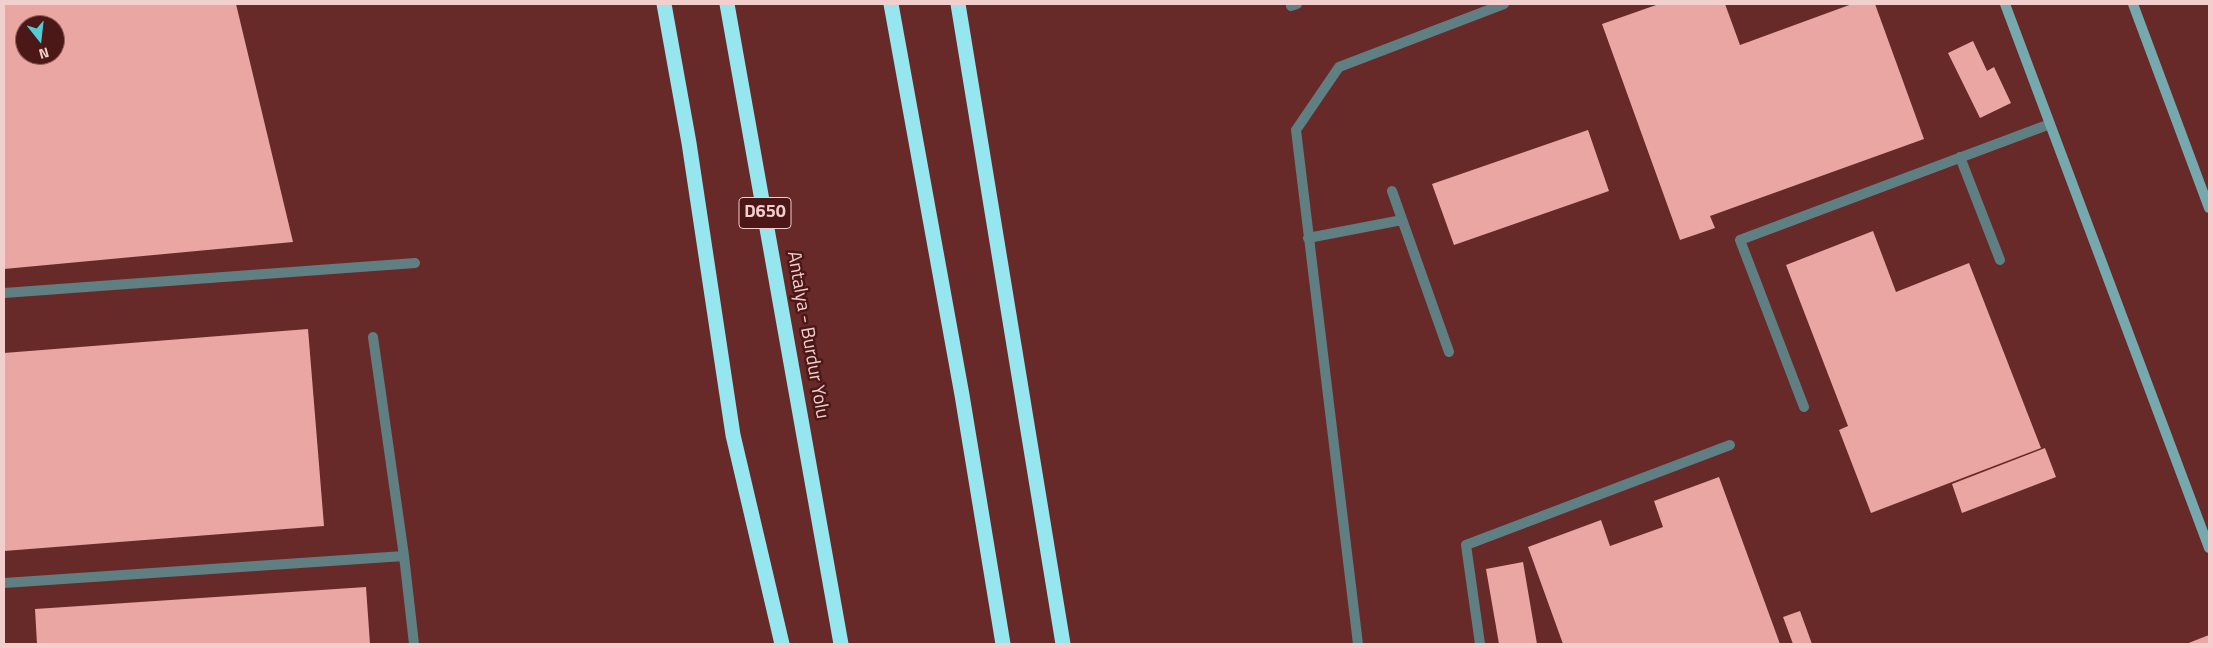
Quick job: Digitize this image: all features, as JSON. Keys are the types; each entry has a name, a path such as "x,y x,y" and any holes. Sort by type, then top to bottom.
{"highway":[{"path":"664,4 689,143 733,435 782,644"},
{"name":"Antalya - Burdur Yolu","path":"727,4 840,644"},
{"path":"892,4 962,395 1003,644"},
{"path":"958,4 1063,644"}],"street":[{"path":"2005,4 2209,548"},
{"path":"2133,4 2209,208"}],"lane":[{"path":"1358,644 1296,130 1339,67 1504,4"},
{"path":"1804,407 1740,240 2050,124"},
{"path":"1960,157 2000,260"},
{"path":"1392,191 1449,352"},
{"path":"1308,238 1402,220"},
{"path":"4,293 415,263"},
{"path":"373,337 404,556 414,644"},
{"path":"1480,644 1466,545 1730,445"},
{"path":"4,583 404,556"}],"shaded area":[{"path":"4,4 2209,4 2209,644 4,644"}],"building":[{"path":"4,4 236,4 293,242 4,269"},
{"path":"1659,4 1725,4 1740,45 1852,4 1875,4 1924,139 1710,216 1715,228 1680,240 1602,24"},
{"path":"1973,41 1987,71 1994,67 2011,103 1980,118 1948,53"},
{"path":"1588,130 1609,191 1454,245 1432,184"},
{"path":"1873,231 1896,292 1969,263 2041,448 1871,513 1839,430 1848,426 1786,265"},
{"path":"308,329 324,526 4,551 4,353"},
{"path":"2045,448 2056,477 1962,513 1952,484"},
{"path":"1719,477 1780,644 1563,644 1528,547 1601,520 1610,546 1663,527 1654,501"},
{"path":"1523,562 1537,644 1499,644 1486,569"},
{"path":"366,587 370,644 37,644 35,609"},
{"path":"1800,611 1812,644 1793,644 1783,617"},
{"path":"2209,635 2209,644 2186,644"}]}
